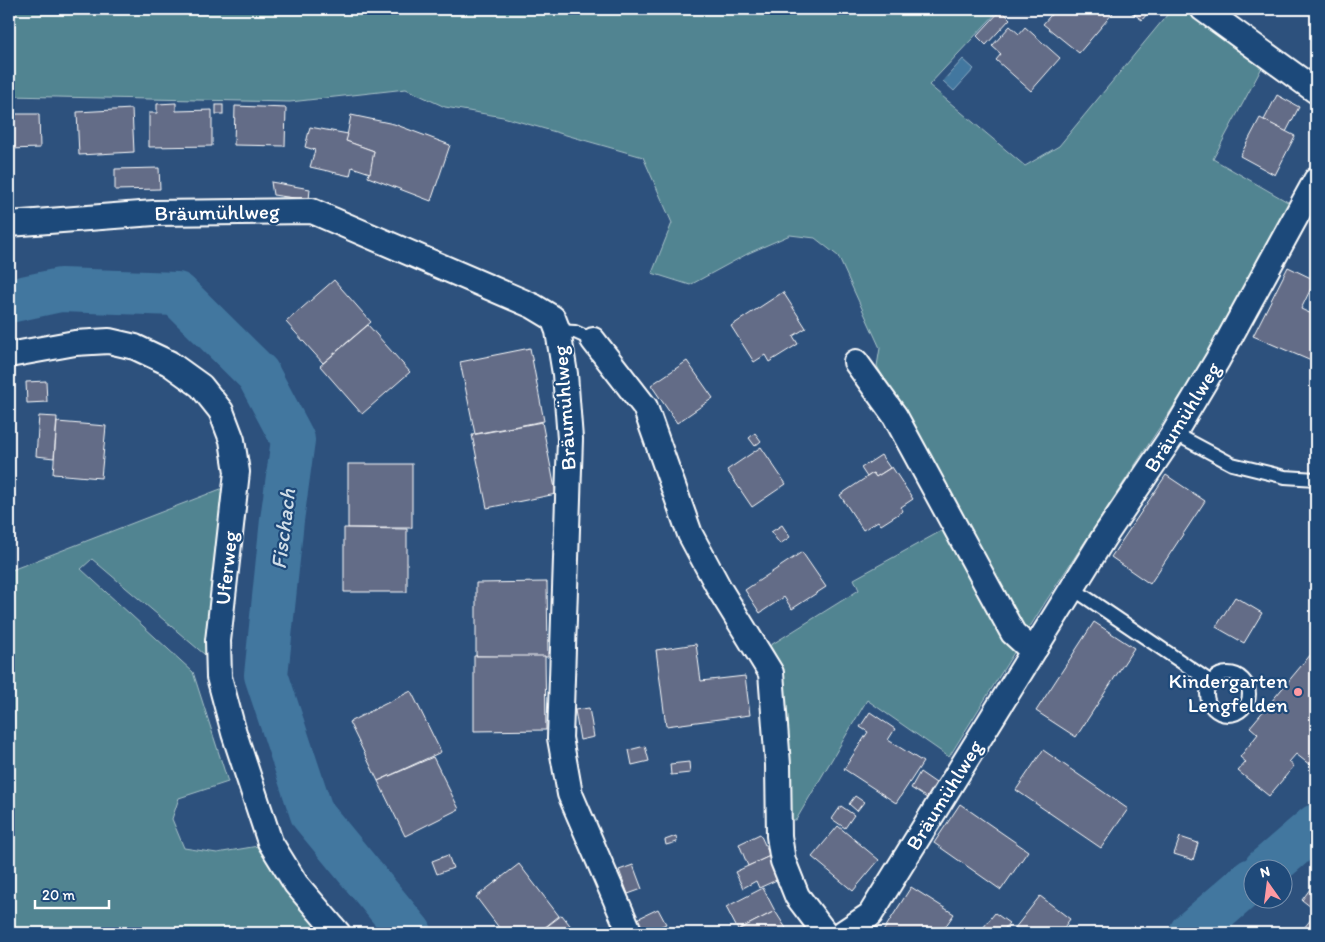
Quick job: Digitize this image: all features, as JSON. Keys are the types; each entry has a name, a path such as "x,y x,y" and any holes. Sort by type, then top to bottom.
{"street":[{"path":"1203,9 1316,91"},
{"name":"Bräumühlweg","path":"843,933 870,915 1072,588 1174,433 1218,359 1316,180"},
{"name":"Bräumühlweg","path":"9,224 154,213 312,211 533,306 553,318 558,331 565,374 570,438 560,738 570,794 630,933"},
{"path":"593,340 644,407 690,534 720,590 771,673 778,765 779,836 783,862 797,896 825,933"},
{"name":"Uferweg","path":"9,355 92,342 109,341 135,347 169,363 201,386 221,411 232,440 237,472 218,641 219,677 234,733 270,842 296,884 338,933"},
{"path":"856,362 895,416 1013,633 1025,644 1036,647"}],"lane":[{"path":"558,331 575,332 593,340"},
{"path":"1174,433 1232,464 1285,477 1316,479"},
{"path":"1072,588 1211,682"}],"green space":[{"path":"16,9 1000,9 929,85 1025,166 1059,146 1172,9 1189,9 1266,60 1213,159 1293,205 1230,320 1046,601 949,757 867,700 796,820 788,819 784,790 786,701 766,648 859,590 854,579 963,519 877,366 880,348 838,256 815,238 790,235 749,253 690,285 652,273 672,223 643,157 503,117 445,107 406,89 290,102 9,96 9,17"},
{"path":"231,485 211,660 92,559 81,569 193,672 228,782 179,798 172,819 184,848 217,853 258,846 303,909 326,933 9,933 9,571"}],"water":[{"path":"963,59 974,69 954,91 943,81"}],"building":[{"path":"1056,9 1108,9 1113,13 1079,53 1043,24"},
{"path":"1133,9 1151,9 1142,20 1131,12"},
{"path":"1001,10 1010,19 986,45 977,36"},
{"path":"1010,26 1019,34 1025,27 1060,58 1031,91 996,60 1001,54 992,46"},
{"path":"1277,95 1299,107 1286,132 1264,120"},
{"path":"176,103 176,111 212,110 212,146 149,147 149,113 157,113 157,104"},
{"path":"216,105 223,105 223,114 216,114"},
{"path":"235,106 286,108 285,146 234,145"},
{"path":"132,109 134,152 79,155 77,112"},
{"path":"9,114 39,114 40,148 9,149"},
{"path":"351,115 394,124 450,145 431,201 368,177 374,151 346,141"},
{"path":"1260,118 1295,136 1275,175 1240,156"},
{"path":"310,127 348,134 346,141 374,151 370,173 352,167 350,176 310,167 315,150 305,147"},
{"path":"159,168 160,189 115,190 115,169"},
{"path":"271,182 310,189 309,200 273,195"},
{"path":"1288,267 1315,280 1301,309 1316,316 1316,363 1253,336"},
{"path":"334,280 371,322 323,363 286,322"},
{"path":"783,292 806,328 793,336 798,344 769,362 765,355 754,362 731,326"},
{"path":"368,325 410,372 362,414 320,366"},
{"path":"530,348 544,421 475,434 460,362"},
{"path":"687,361 713,398 677,423 651,385"},
{"path":"46,381 47,402 27,403 26,382"},
{"path":"39,416 57,417 54,458 36,456"},
{"path":"57,422 106,426 101,478 53,474"},
{"path":"542,422 556,494 487,508 472,435"},
{"path":"755,433 761,441 755,446 749,438"},
{"path":"761,447 786,484 752,507 727,470"},
{"path":"881,455 890,468 876,477 873,473 867,477 861,468"},
{"path":"348,464 412,464 412,528 348,528"},
{"path":"892,467 913,499 901,507 903,511 881,525 878,521 863,530 840,495 873,473 876,477"},
{"path":"1166,475 1205,501 1150,584 1111,557"},
{"path":"782,525 790,537 780,544 771,532"},
{"path":"344,528 407,529 407,592 344,592"},
{"path":"802,552 826,587 792,609 784,597 760,613 745,590"},
{"path":"547,582 548,657 476,656 476,583"},
{"path":"1235,597 1262,613 1244,643 1216,627"},
{"path":"1094,622 1134,648 1076,737 1036,711"},
{"path":"696,644 701,681 745,676 750,715 666,726 656,650"},
{"name":"Kindergarten Lengfelden","path":"1312,653 1316,657 1316,757 1310,765 1296,754 1289,762 1294,766 1269,796 1238,771 1246,762 1240,757 1258,734 1250,727"},
{"path":"474,656 545,656 546,730 474,731"},
{"path":"411,691 441,752 378,781 349,722"},
{"path":"589,708 594,737 580,740 575,710"},
{"path":"870,712 895,729 888,740 923,762 896,803 844,769 868,732 860,727"},
{"path":"645,746 649,761 632,765 629,750"},
{"path":"1043,750 1128,809 1101,848 1016,790"},
{"path":"433,757 459,809 405,836 378,781"},
{"path":"689,762 690,773 671,775 670,764"},
{"path":"920,772 936,783 927,798 911,788"},
{"path":"855,796 864,802 857,811 849,804"},
{"path":"960,804 1028,851 1001,890 934,843"},
{"path":"841,806 854,815 845,828 832,819"},
{"path":"838,826 879,860 853,891 812,857"},
{"path":"760,834 770,856 748,866 739,844"},
{"path":"676,836 677,842 666,845 665,840"},
{"path":"1180,837 1198,843 1193,860 1174,854"},
{"path":"448,855 453,868 437,874 432,861"},
{"path":"770,856 781,878 759,888 756,881 743,888 735,872"},
{"path":"519,864 559,916 538,933 503,933 476,897"},
{"path":"633,865 642,889 628,894 619,870"},
{"path":"1316,881 1316,911 1302,900"},
{"path":"911,887 954,914 941,933 882,933"},
{"path":"763,888 775,911 738,930 726,907"},
{"path":"1040,896 1070,919 1060,933 1011,933"},
{"path":"658,909 666,924 647,933 642,933 635,920"},
{"path":"775,911 789,933 739,933 738,930"},
{"path":"995,913 1009,923 1001,933 979,933"},
{"path":"1316,913 1316,933 1300,933"},
{"path":"562,915 576,933 538,933"}],"waterway":[{"name":"Fischach","path":"9,301 60,290 177,294 258,374 293,440 282,520 266,675 312,814 410,933"},
{"name":"Fischach","path":"1277,860 1316,826"},
{"name":"Fischach","path":"1191,933 1242,889"}],"place":[{"name":"Kindergarten Lengfelden","path":"1298,692"}]}
